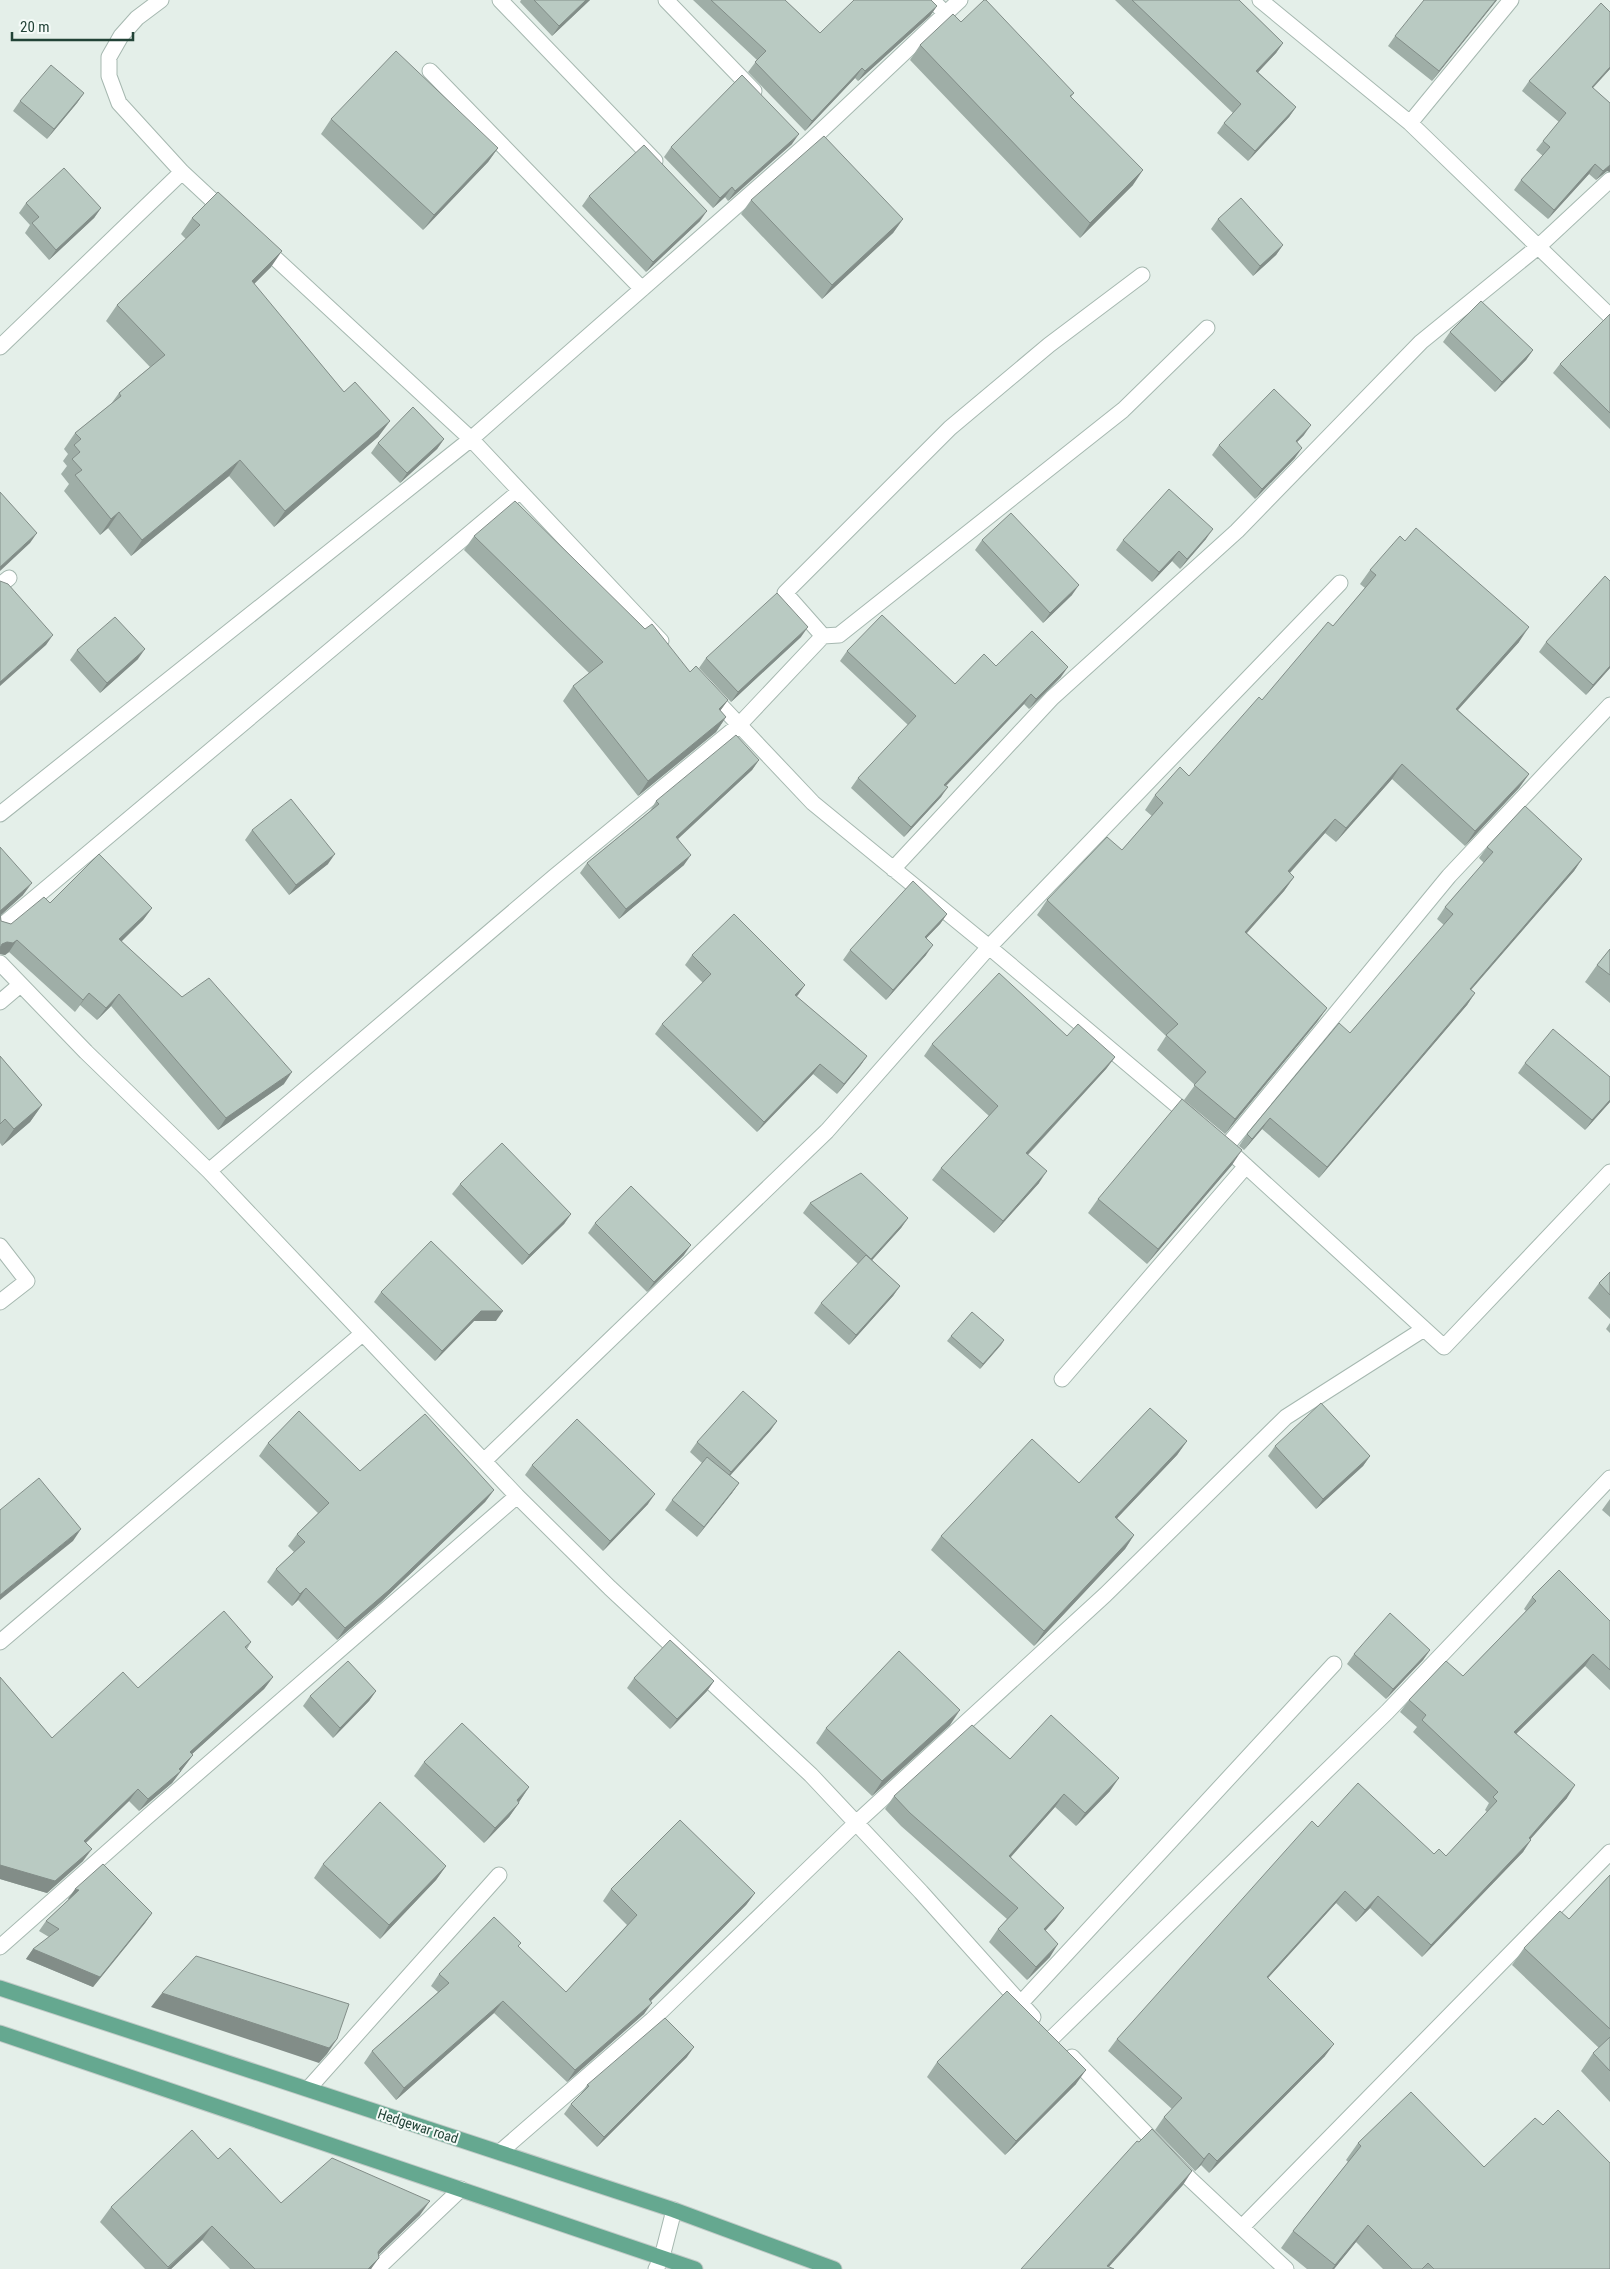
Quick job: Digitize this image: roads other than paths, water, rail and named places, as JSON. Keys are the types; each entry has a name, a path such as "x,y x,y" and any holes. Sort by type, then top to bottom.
{"main road":[{"name":"Hedgewar road","path":"0,1988 674,2210 834,2269"},
{"path":"0,2034 461,2189 659,2263 695,2269"}],"street":[{"path":"161,0 137,18 120,36 109,57 109,76 119,102 182,172 232,219"},
{"path":"500,0 668,175"},
{"path":"666,0 766,104"},
{"path":"932,0 946,14"},
{"path":"0,814 471,440 642,289 712,220 806,145 960,0"},
{"path":"1260,0 1410,123 1610,316"},
{"path":"1410,123 1512,0"},
{"path":"430,71 642,289"},
{"path":"793,131 806,145"},
{"path":"0,347 182,172"},
{"path":"893,869 1052,698 1237,532 1421,342 1539,246 1610,180"},
{"path":"254,239 471,440 673,654"},
{"path":"823,636 785,593 950,428 1049,345 1142,276"},
{"path":"209,1171 554,878 739,725 823,636 839,635 1123,410 1207,328"},
{"path":"0,927 520,491"},
{"path":"485,1460 827,1131 989,947 1340,583"},
{"path":"700,683 813,803 989,947 1226,1148 1444,1347 1610,1172"},
{"path":"1226,1148 1449,876 1610,705"},
{"path":"0,964 86,1052 209,1171 362,1334 485,1460 517,1496 610,1588 811,1774 921,1892 1020,2004 1190,2178 1286,2269"},
{"path":"0,1002 20,985"},
{"path":"1062,1379 1246,1166"},
{"path":"0,1246 27,1281 0,1302"},
{"path":"500,2152 652,2020 856,1823 1105,1595 1286,1417 1424,1329"},
{"path":"0,1642 362,1334"},
{"path":"1053,2037 1387,1712 1610,1478"},
{"path":"0,1948 154,1811 517,1496"},
{"path":"1020,2004 1334,1664"},
{"path":"1242,2227 1610,1852"},
{"path":"308,2089 498,1875"},
{"path":"377,2269 461,2189"},
{"path":"659,2263 674,2210"}]}
